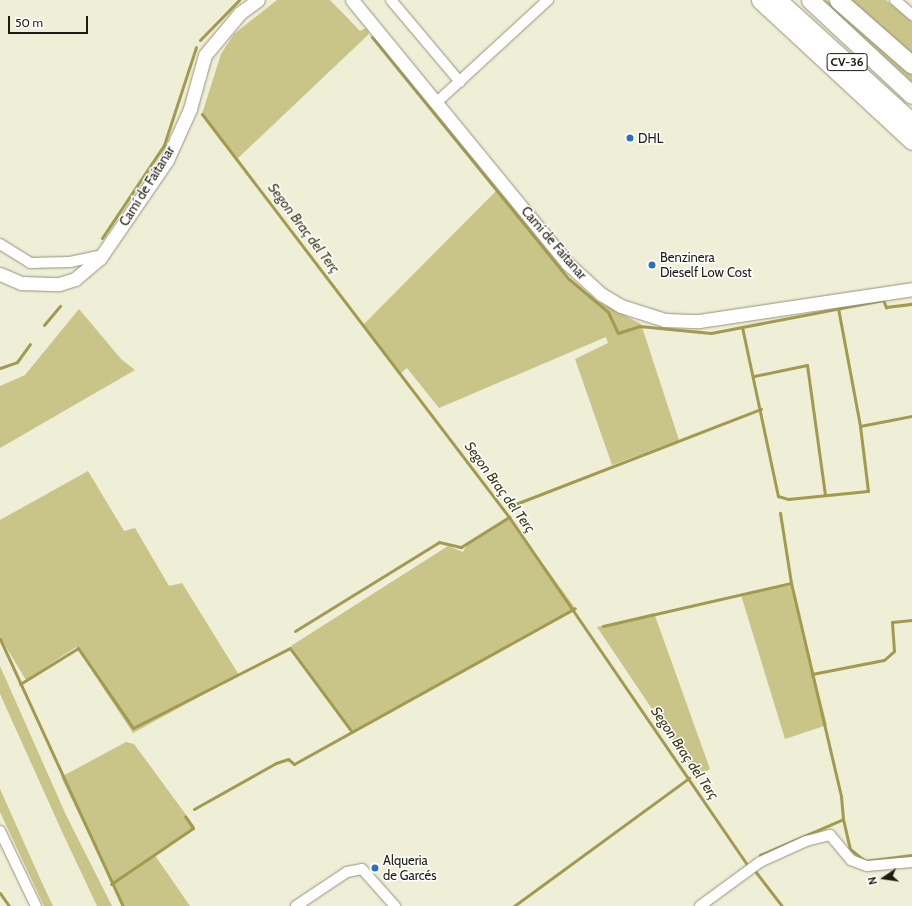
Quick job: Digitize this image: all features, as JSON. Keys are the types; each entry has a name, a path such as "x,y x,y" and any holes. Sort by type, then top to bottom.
{"highway":[{"path":"760,0 912,140"},
{"name":"CV-36","path":"778,0 912,122"},
{"name":"CV-36","path":"810,0 912,95"},
{"path":"838,0 912,65"}],"street":[{"name":"Camí de Faitanar","path":"0,274 21,284 59,284 75,279 103,254 167,160 190,109 205,55 240,13 258,0"},
{"name":"Camí de Faitanar","path":"352,0 437,102 567,263 601,294 635,312 665,320 699,321 912,289"},
{"path":"391,0 460,82"},
{"path":"437,102 548,0"},
{"path":"894,0 912,15"},
{"path":"0,244 30,263 70,262 103,254"},
{"path":"0,831 36,906"},
{"path":"700,906 760,862 806,841 830,835 851,860 867,866 912,862"},
{"path":"296,906 347,872 362,869 395,906"}],"shaded area":[{"path":"277,0 330,0 360,31 366,28 369,34 237,159 202,114 221,54 234,34"},
{"path":"822,0 827,0 912,75 912,82"},
{"path":"846,0 886,0 912,22 912,57"},
{"path":"496,191 562,272 588,296 641,324 679,440 612,465 575,359 608,343 606,337 439,408 407,368 401,373 363,325"},
{"path":"79,309 121,359 135,370 0,448 0,386 25,375"},
{"path":"88,471 124,531 135,528 169,586 182,583 239,675 133,733 76,647 26,680 0,637 0,520"},
{"path":"509,517 575,608 353,732 291,646 448,546 463,552 466,546"},
{"path":"791,585 827,725 785,739 741,595"},
{"path":"654,613 710,769 697,776 597,627"},
{"path":"0,666 66,815 112,906 97,906 64,836 0,694"},
{"path":"126,742 134,744 195,827 154,854 190,906 123,906 61,777"},
{"path":"0,789 53,906 44,906 0,812"}],"waterway":[{"path":"200,40 239,0"},
{"path":"372,37 569,279 608,312 618,333 639,326 711,333 883,300 886,307 912,304"},
{"path":"102,238 164,145 196,47"},
{"name":"Segon Braç del Terç","path":"202,114 509,517 748,866"},
{"path":"44,325 60,306"},
{"path":"838,308 860,426"},
{"path":"742,327 778,496 788,499 868,491 860,426 912,416"},
{"path":"0,368 17,362 30,344"},
{"path":"754,376 807,365 825,495"},
{"path":"513,505 761,409"},
{"path":"760,855 843,819 841,796 791,583 780,513"},
{"path":"295,631 439,542 461,547 509,517"},
{"path":"603,626 791,583"},
{"path":"194,809 276,763 288,759 294,764 575,608"},
{"path":"812,674 884,660 894,651 892,622 912,620"},
{"path":"0,639 123,906"},
{"path":"20,684 78,648 133,728 290,648 352,732"},
{"path":"514,906 689,778"},
{"path":"111,884 193,828 185,816"},
{"path":"843,819 850,849 865,861 912,855"},
{"name":"Segon Braç del Terç","path":"755,871 782,906"},
{"path":"0,893 9,906"}],"place":[{"name":"DHL","path":"630,138"},
{"name":"Benzinera Dieself Low Cost","path":"652,265"},
{"name":"Alqueria de Garcés","path":"375,868"}]}
